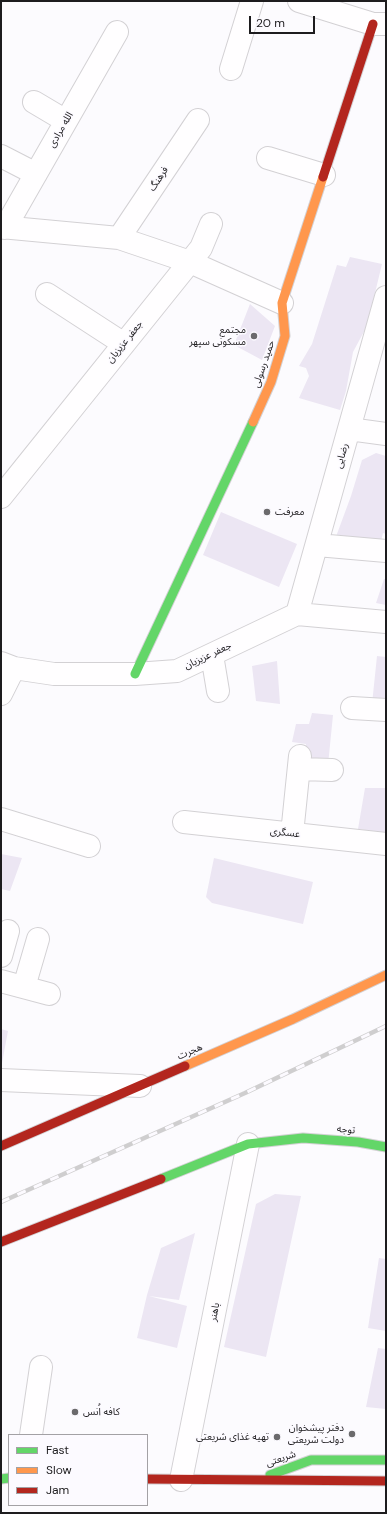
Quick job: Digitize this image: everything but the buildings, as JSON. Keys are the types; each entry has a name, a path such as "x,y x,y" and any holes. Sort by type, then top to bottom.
{"street":[{"path":"231,69 252,1"},
{"path":"299,1 379,24"},
{"name":"حمید رسولی","path":"135,674 271,382 285,336 282,303 324,175 379,24"},
{"name":"الله مرادی","path":"3,227 36,174 117,32"},
{"path":"34,102 66,121"},
{"name":"فرهنگ","path":"119,238 198,120"},
{"path":"1,156 36,174"},
{"path":"268,158 324,175"},
{"name":"جعفر عزیزیان","path":"1,497 8,474 124,344 201,248 210,224"},
{"path":"3,227 119,238 190,262 282,303"},
{"path":"47,294 124,344"},
{"name":"رضایی","path":"297,614 349,429 378,357 386,297"},
{"path":"349,429 386,434"},
{"path":"317,546 386,551"},
{"path":"297,614 386,622"},
{"name":"جعفر عزیزیان","path":"8,665 54,674 135,674 177,671 297,614"},
{"path":"212,655 218,692"},
{"path":"1,694 8,665"},
{"path":"352,708 386,710"},
{"path":"292,834 300,762 332,770"},
{"path":"1,819 89,846"},
{"name":"عسگری","path":"184,822 386,844"},
{"path":"1,956 8,931"},
{"path":"24,987 38,939"},
{"name":"هجرت","path":"1,1146 293,1019 386,975"},
{"path":"1,981 49,994"},
{"path":"1,1080 140,1086"},
{"name":"توجه","path":"1,1242 248,1144 303,1138 358,1142 386,1147"},
{"name":"باهنر","path":"181,1480 248,1144"},
{"path":"31,1434 41,1367"},
{"name":"شریعتی","path":"254,1480 311,1460 386,1460"},
{"name":"شریعتی","path":"148,1479 386,1481"}],"railway":[{"path":"1,1202 245,1093 386,1026"}],"traffic: fast":[{"path":"135,674 253,422"},
{"path":"161,1179 248,1144 303,1138 358,1142 386,1147"},
{"path":"270,1475 311,1460 386,1460"},
{"path":"1,1479 8,1478"}],"traffic: slow":[{"path":"253,422 271,382 285,336 282,303 323,177"},
{"path":"185,1066 293,1019 386,975"}],"traffic: jam":[{"path":"323,177 373,24"},
{"path":"1,1146 185,1066"},
{"path":"1,1242 161,1179"},
{"path":"148,1479 386,1481"}],"place":[{"name":"مجتمع مسکونی سپهر","path":"254,336"},
{"name":"معرفت","path":"267,512"},
{"name":"کافه اُنس","path":"75,1412"},
{"name":"دفتر پیشخوان دولت شریعتی","path":"352,1434"},
{"name":"تهیه غذای شریعتی","path":"277,1437"}]}
